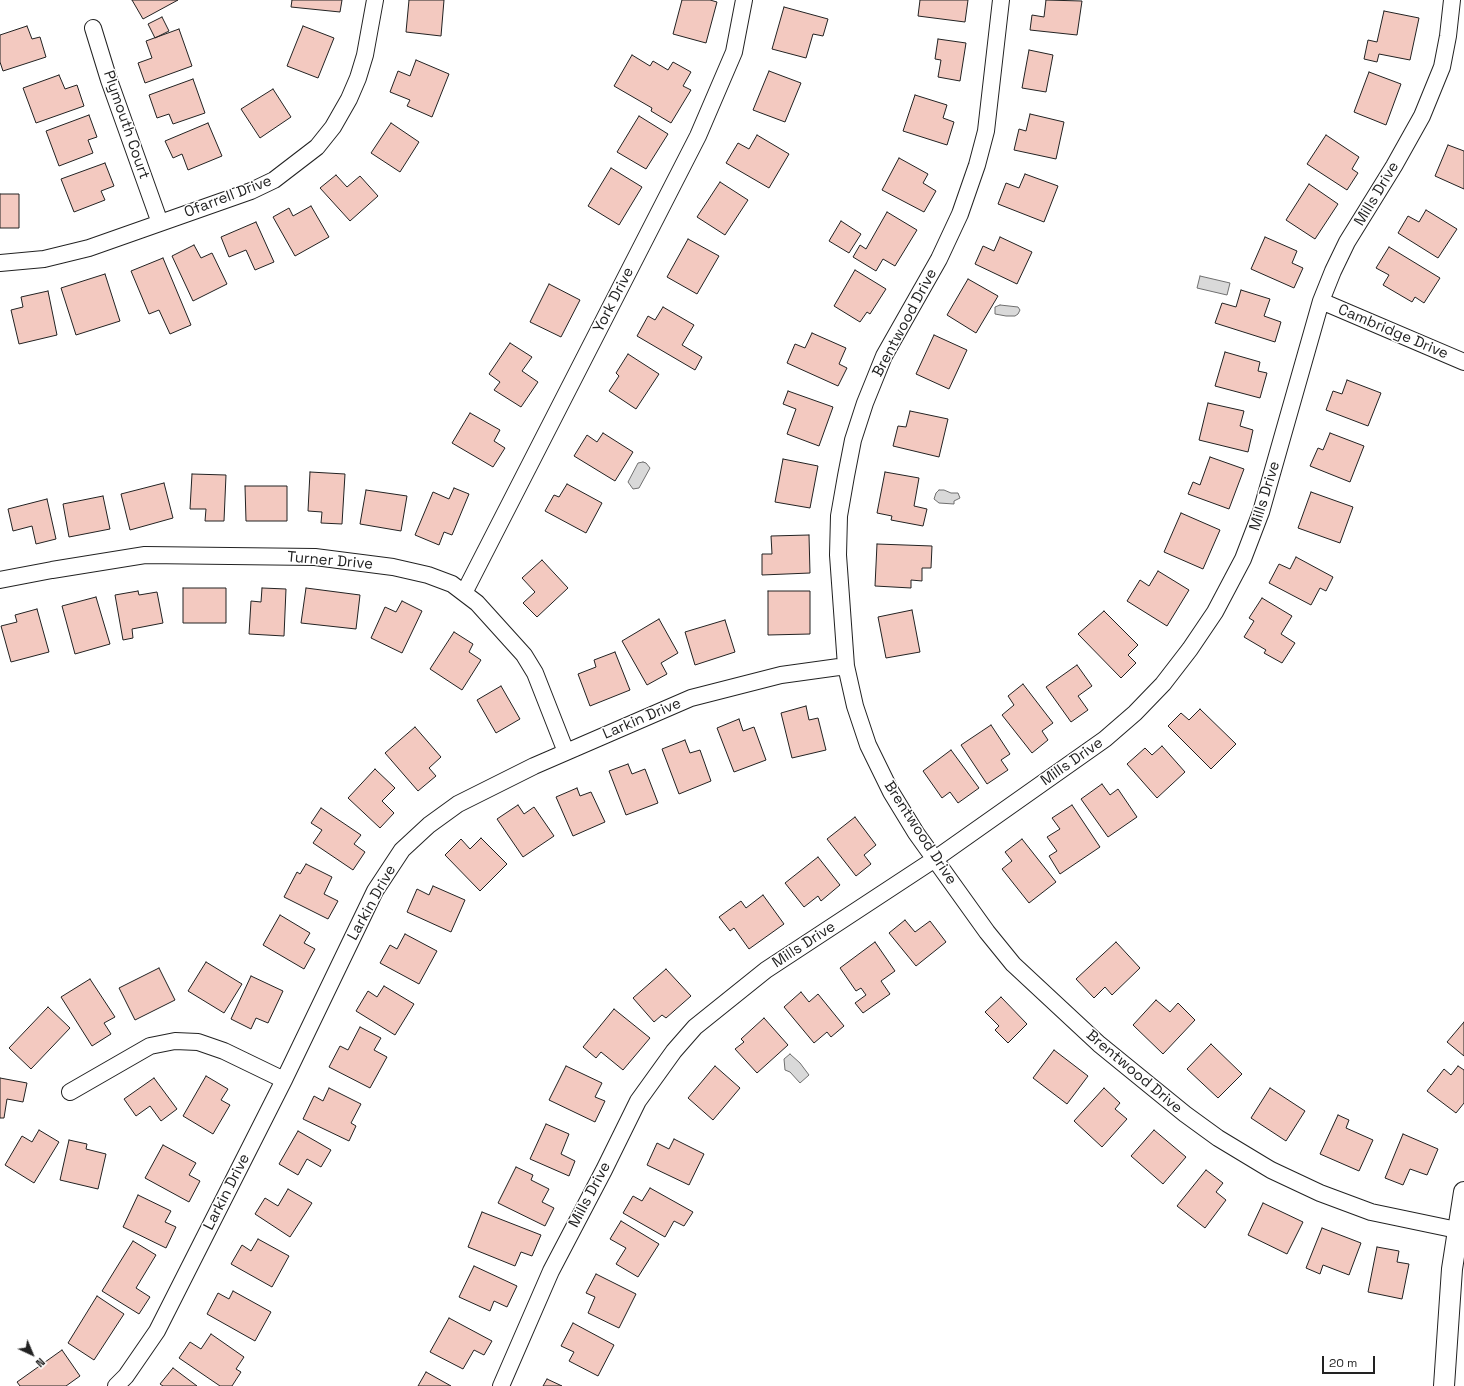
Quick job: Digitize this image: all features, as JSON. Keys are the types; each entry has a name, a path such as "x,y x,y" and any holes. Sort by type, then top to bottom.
{"street":[{"name":"Ofarrell Drive","path":"0,264 44,259 89,248 250,191 274,180 317,147 333,127 349,99 358,78 365,55 375,0"},
{"name":"York Drive","path":"464,593 698,136 734,52 744,0"},
{"name":"Brentwood Drive","path":"1001,0 986,130 977,165 960,214 939,259 884,356 865,403 853,440 839,516 838,555 846,666 855,706 868,746 891,792 916,834 987,932 1013,964 1099,1044 1185,1114 1218,1138 1271,1170 1320,1193 1371,1212 1457,1230"},
{"name":"Mills Drive","path":"501,1386 551,1271 604,1170 638,1100 674,1051 695,1027 766,970 935,859 1105,739 1135,713 1163,684 1190,649 1215,612 1243,559 1256,526 1321,301 1333,270 1347,242 1394,166 1422,116 1442,67 1448,36 1452,0"},
{"name":"Plymouth Court","path":"93,28 109,80 160,223"},
{"name":"Cambridge Drive","path":"1321,301 1464,362"},
{"name":"Turner Drive","path":"0,580 145,554 314,557 393,567 421,573 452,584 477,603 524,655 534,673 566,752"},
{"name":"Larkin Drive","path":"116,1386 126,1376 157,1331 284,1080 375,891 402,850 429,825 458,804 534,766 691,698 781,675 846,666"},
{"path":"70,1092 150,1046 175,1041 198,1042 224,1051 284,1080"},
{"path":"1444,1386 1452,1269 1464,1192"}],"shaded area":[{"path":"1200,276 1230,283 1227,295 1197,288"},
{"path":"1000,305 1018,307 1020,310 1015,316 995,314 995,307"},
{"path":"643,462 650,468 639,488 633,489 628,482 638,463"},
{"path":"939,490 958,493 960,498 954,501 954,504 939,503 934,499"},
{"path":"790,1054 800,1063 809,1075 800,1083 790,1072 785,1070 784,1059"}],"building":[{"path":"132,0 178,0 143,19"},
{"path":"292,0 342,0 340,12 291,7"},
{"path":"409,0 444,0 441,36 406,32"},
{"path":"682,0 710,0 717,2 706,43 673,34"},
{"path":"920,0 968,0 965,22 918,16"},
{"path":"1046,0 1082,1 1077,35 1030,30 1032,15 1044,17"},
{"path":"784,7 828,19 823,36 813,34 806,58 772,49"},
{"path":"1384,11 1419,18 1410,60 1379,54 1377,62 1364,59 1368,40 1377,42"},
{"path":"162,17 169,31 155,38 148,24"},
{"path":"27,26 32,39 40,37 46,57 3,71 0,62 0,35"},
{"path":"303,26 334,38 318,78 287,66"},
{"path":"179,29 192,66 145,83 138,63 152,58 146,41"},
{"path":"938,39 966,43 960,81 938,77 941,60 935,59"},
{"path":"1029,50 1053,55 1046,92 1022,88"},
{"path":"632,55 650,66 653,61 668,70 673,62 691,72 683,86 691,90 671,123 651,111 652,108 614,86"},
{"path":"416,60 449,74 432,117 407,106 410,100 390,92 398,71 410,76"},
{"path":"769,71 801,83 785,122 753,110"},
{"path":"1369,72 1401,84 1386,125 1354,112"},
{"path":"59,75 65,89 77,85 84,106 36,123 23,88"},
{"path":"193,79 205,113 173,124 169,114 157,118 149,95"},
{"path":"273,89 291,117 260,138 241,109"},
{"path":"915,95 947,105 943,118 954,122 947,145 903,131"},
{"path":"1030,114 1064,122 1056,159 1014,150 1019,129 1026,131"},
{"path":"89,115 97,137 88,140 93,153 59,166 46,131"},
{"path":"639,116 668,134 646,169 617,152"},
{"path":"208,123 222,156 188,170 182,154 173,158 165,141"},
{"path":"391,123 419,142 400,172 371,153"},
{"path":"757,135 789,154 769,188 726,163 738,143 749,149"},
{"path":"1326,135 1359,157 1352,169 1358,173 1347,190 1307,164"},
{"path":"1448,145 1464,151 1464,189 1435,176"},
{"path":"899,158 928,174 923,183 936,191 924,212 882,190"},
{"path":"105,163 114,186 101,191 105,200 74,212 61,179"},
{"path":"611,168 642,187 619,225 588,206"},
{"path":"1025,174 1058,186 1044,222 998,204 1006,183 1019,188"},
{"path":"336,175 347,187 360,176 378,196 350,221 320,188"},
{"path":"720,182 748,200 725,235 697,217"},
{"path":"1309,184 1338,204 1315,239 1286,220"},
{"path":"0,194 19,194 19,228 0,228"},
{"path":"311,206 329,237 295,256 273,217 289,208 293,216"},
{"path":"1426,210 1457,229 1438,258 1398,233 1408,216 1419,222"},
{"path":"887,212 917,230 895,266 883,259 876,271 853,257 860,245 866,249"},
{"path":"841,221 861,234 849,253 829,241"},
{"path":"256,222 274,262 255,270 246,250 229,257 221,237"},
{"path":"1000,237 1032,252 1017,284 975,264 983,246 994,251"},
{"path":"1265,237 1297,251 1292,263 1303,268 1294,288 1251,269"},
{"path":"688,239 719,256 697,294 667,277"},
{"path":"194,245 201,258 212,253 227,284 193,301 172,256"},
{"path":"1389,247 1440,278 1424,303 1415,297 1412,302 1383,285 1389,275 1376,268"},
{"path":"163,258 191,325 170,334 159,310 149,314 131,271"},
{"path":"855,270 886,289 870,314 867,312 860,322 834,306"},
{"path":"105,274 120,321 76,335 61,288"},
{"path":"968,279 998,296 976,333 947,315"},
{"path":"549,284 580,300 561,337 530,322"},
{"path":"1241,290 1270,299 1264,316 1281,322 1275,342 1215,323 1222,303 1236,307"},
{"path":"48,291 57,335 19,344 11,310 23,307 21,297"},
{"path":"663,307 694,325 682,345 702,357 695,370 637,336 648,316 655,320"},
{"path":"812,333 846,348 839,364 847,368 838,386 787,363 795,344 805,348"},
{"path":"934,335 967,350 949,389 916,374"},
{"path":"510,343 532,357 522,371 538,382 521,407 494,390 500,382 489,374"},
{"path":"1225,352 1260,362 1258,371 1267,373 1260,398 1215,386"},
{"path":"628,354 659,374 636,409 609,391 619,376 616,373"},
{"path":"1347,380 1381,393 1368,426 1326,410 1333,391 1342,394"},
{"path":"788,391 833,407 819,446 787,434 796,409 783,404"},
{"path":"1208,403 1244,411 1240,426 1253,430 1248,452 1199,440"},
{"path":"910,411 948,419 939,457 893,446 898,426 906,427"},
{"path":"470,413 500,430 494,441 505,448 493,467 452,443"},
{"path":"603,433 633,452 615,481 574,456 587,435 597,442"},
{"path":"1330,433 1364,446 1350,482 1310,466 1318,448 1323,450"},
{"path":"1210,457 1244,469 1229,509 1188,494 1193,482 1200,485"},
{"path":"783,459 818,466 810,508 775,502"},
{"path":"310,472 345,474 342,524 321,523 322,512 308,511"},
{"path":"885,472 919,478 914,506 927,509 923,526 891,520 892,516 877,513"},
{"path":"192,474 226,475 224,521 205,521 206,509 190,509"},
{"path":"164,483 173,518 130,530 121,494"},
{"path":"567,484 602,503 586,533 545,511 554,495 559,497"},
{"path":"245,486 287,486 287,521 246,521"},
{"path":"454,488 469,494 452,535 444,532 439,545 415,535 433,492 449,499"},
{"path":"366,490 407,496 401,531 360,524"},
{"path":"1311,492 1353,507 1340,543 1298,528"},
{"path":"103,496 110,529 69,537 63,504"},
{"path":"47,499 56,539 36,544 32,526 13,531 8,509"},
{"path":"1181,513 1220,530 1203,569 1164,552"},
{"path":"809,535 810,573 762,575 762,554 772,554 771,536"},
{"path":"877,544 932,546 931,568 922,568 922,581 911,580 911,588 875,586"},
{"path":"1296,557 1333,577 1326,591 1320,588 1311,605 1269,583 1279,564 1290,569"},
{"path":"542,560 568,588 537,617 523,603 535,592 522,578"},
{"path":"1158,571 1189,590 1167,626 1127,601 1140,580 1149,586"},
{"path":"183,588 226,588 226,623 183,623"},
{"path":"262,588 286,589 284,636 249,634 251,601 261,602"},
{"path":"306,588 360,595 356,629 301,623"},
{"path":"138,591 139,595 157,592 163,623 132,629 133,638 123,640 115,595"},
{"path":"768,591 810,591 810,634 768,635"},
{"path":"96,597 110,644 75,654 62,606"},
{"path":"1262,598 1292,616 1281,634 1295,643 1282,663 1264,653 1266,650 1244,637 1254,621 1249,618"},
{"path":"402,601 422,611 402,653 371,638 385,607 396,612"},
{"path":"37,609 49,652 11,662 1,626 17,622 15,615"},
{"path":"912,610 920,652 886,658 878,617"},
{"path":"1104,611 1138,645 1128,655 1136,663 1121,678 1078,634"},
{"path":"659,619 678,653 661,663 667,674 647,685 622,641"},
{"path":"725,620 735,652 695,665 685,632"},
{"path":"454,632 473,644 469,652 481,660 462,690 430,669"},
{"path":"615,652 630,690 590,706 578,674 596,667 594,660"},
{"path":"1077,665 1092,686 1078,696 1088,710 1071,722 1046,687"},
{"path":"1023,684 1053,723 1042,731 1048,740 1032,753 1002,715 1014,705 1008,696"},
{"path":"501,686 520,719 496,733 477,700"},
{"path":"806,706 809,720 818,718 826,750 792,758 781,713"},
{"path":"1200,709 1236,744 1211,769 1168,726 1181,713 1189,720"},
{"path":"739,719 743,731 754,727 766,760 734,772 717,728"},
{"path":"991,725 1010,754 1001,760 1008,770 987,784 961,745"},
{"path":"415,727 441,757 429,768 436,776 418,791 385,753"},
{"path":"685,740 690,753 700,750 711,781 679,794 662,749"},
{"path":"1162,746 1185,772 1157,798 1127,764 1145,748 1152,755"},
{"path":"951,750 979,788 958,803 950,792 942,798 923,771"},
{"path":"628,764 632,774 645,769 658,803 626,815 609,771"},
{"path":"375,769 395,788 382,801 394,813 380,828 348,798"},
{"path":"1102,784 1110,795 1118,789 1137,817 1108,837 1081,799"},
{"path":"577,788 580,796 591,792 605,822 573,836 556,797"},
{"path":"518,805 524,814 534,807 554,836 523,857 497,819"},
{"path":"1072,805 1100,847 1060,874 1049,856 1057,851 1047,837 1060,829 1052,818"},
{"path":"321,808 361,835 354,844 365,852 353,870 313,843 322,830 311,823"},
{"path":"855,817 876,845 864,855 871,864 856,876 827,839"},
{"path":"481,838 507,864 480,891 445,855 461,839 470,849"},
{"path":"1022,839 1056,882 1029,903 1002,869 1012,861 1005,852"},
{"path":"818,857 840,885 821,901 818,896 804,907 785,883"},
{"path":"306,864 332,877 324,894 338,901 328,919 284,897 297,872 300,874"},
{"path":"433,886 465,900 451,932 407,912 417,889 429,895"},
{"path":"763,895 784,924 749,949 734,928 730,931 719,917 741,901 746,908"},
{"path":"280,915 310,933 304,943 315,949 304,969 263,945"},
{"path":"905,920 915,932 930,921 946,942 916,966 889,933"},
{"path":"405,934 437,951 419,984 380,963 390,945 397,949"},
{"path":"875,942 895,971 881,981 890,994 863,1013 855,1003 866,995 861,988 856,991 840,968"},
{"path":"1116,942 1140,968 1112,995 1105,987 1094,998 1076,979"},
{"path":"206,962 242,984 224,1013 188,991"},
{"path":"159,968 175,1000 135,1020 119,988"},
{"path":"666,969 691,996 666,1018 662,1015 654,1022 633,998"},
{"path":"251,976 283,991 268,1023 256,1018 251,1029 231,1019"},
{"path":"90,979 115,1017 104,1023 111,1034 92,1046 61,997"},
{"path":"384,986 414,1004 395,1035 356,1011 368,991 377,997"},
{"path":"801,992 809,1002 818,994 844,1026 831,1037 827,1032 814,1043 784,1007"},
{"path":"1001,997 1027,1024 1008,1043 995,1030 999,1026 985,1012"},
{"path":"1156,1000 1170,1012 1178,1003 1195,1020 1163,1054 1133,1025"},
{"path":"48,1007 70,1028 31,1069 9,1048"},
{"path":"614,1009 650,1038 623,1070 601,1052 596,1058 583,1047"},
{"path":"764,1018 788,1045 757,1073 735,1049 744,1042 741,1039"},
{"path":"1464,1022 1464,1056 1447,1042"},
{"path":"360,1027 381,1038 374,1050 387,1057 370,1088 329,1067 340,1046 348,1050"},
{"path":"1211,1044 1242,1074 1218,1098 1187,1069"},
{"path":"1054,1050 1088,1076 1067,1104 1033,1078"},
{"path":"566,1066 602,1083 595,1097 605,1101 595,1122 549,1100"},
{"path":"715,1066 740,1088 713,1120 688,1098"},
{"path":"1458,1066 1464,1070 1464,1103 1456,1113 1427,1091 1444,1069 1451,1075"},
{"path":"206,1076 228,1089 221,1100 230,1105 213,1134 183,1116"},
{"path":"0,1078 27,1083 23,1102 7,1099 4,1118 0,1118"},
{"path":"154,1078 177,1109 161,1121 150,1106 136,1116 124,1099"},
{"path":"329,1088 361,1104 351,1123 356,1126 349,1141 303,1119 314,1096 323,1101"},
{"path":"1104,1088 1120,1103 1115,1109 1127,1119 1102,1147 1074,1121"},
{"path":"1270,1088 1305,1111 1286,1141 1251,1118"},
{"path":"1338,1115 1349,1120 1346,1128 1373,1140 1359,1171 1320,1154"},
{"path":"546,1124 569,1134 561,1154 575,1161 569,1176 530,1159"},
{"path":"39,1130 59,1142 34,1183 5,1165 22,1136 32,1142"},
{"path":"1154,1130 1186,1157 1163,1184 1131,1156"},
{"path":"298,1131 331,1150 321,1167 307,1159 298,1175 279,1164"},
{"path":"1403,1134 1438,1149 1427,1175 1410,1169 1403,1185 1385,1178"},
{"path":"674,1139 704,1154 689,1185 647,1165 657,1143 669,1149"},
{"path":"69,1140 87,1144 86,1149 106,1154 98,1189 60,1180"},
{"path":"163,1145 196,1163 189,1175 200,1181 189,1202 145,1178"},
{"path":"516,1167 533,1175 531,1180 549,1189 542,1202 554,1208 545,1226 498,1203"},
{"path":"1206,1170 1223,1183 1216,1192 1226,1200 1205,1228 1177,1206"},
{"path":"650,1188 693,1212 684,1226 674,1221 665,1237 623,1213 633,1196 642,1201"},
{"path":"288,1189 312,1203 290,1237 255,1214 265,1198 278,1206"},
{"path":"138,1195 171,1211 165,1222 176,1227 166,1248 123,1227"},
{"path":"1263,1203 1303,1222 1287,1254 1248,1235"},
{"path":"482,1212 541,1235 532,1256 521,1252 515,1266 468,1247"},
{"path":"621,1221 659,1244 638,1277 616,1264 626,1248 610,1239"},
{"path":"1322,1228 1361,1243 1349,1275 1323,1265 1320,1274 1306,1268"},
{"path":"258,1239 289,1256 272,1287 231,1264 242,1245 251,1251"},
{"path":"133,1241 156,1255 136,1288 150,1297 139,1314 102,1291"},
{"path":"1377,1247 1399,1251 1397,1262 1409,1264 1402,1299 1368,1292"},
{"path":"474,1266 517,1286 507,1307 494,1301 490,1311 459,1297"},
{"path":"596,1274 636,1294 619,1328 588,1313 595,1297 586,1293"},
{"path":"233,1291 271,1312 255,1341 207,1314 218,1293 229,1299"},
{"path":"97,1296 124,1314 94,1360 68,1343"},
{"path":"449,1318 492,1341 484,1355 474,1350 463,1369 430,1352"},
{"path":"573,1323 614,1345 598,1376 569,1361 574,1352 561,1346"},
{"path":"211,1334 244,1357 236,1369 241,1372 232,1386 220,1386 179,1358 190,1342 201,1349"},
{"path":"62,1350 80,1376 66,1386 20,1386 17,1382"},
{"path":"173,1368 197,1386 163,1386 160,1384"},
{"path":"426,1372 451,1386 418,1386"},
{"path":"547,1379 562,1386 543,1386"}]}
